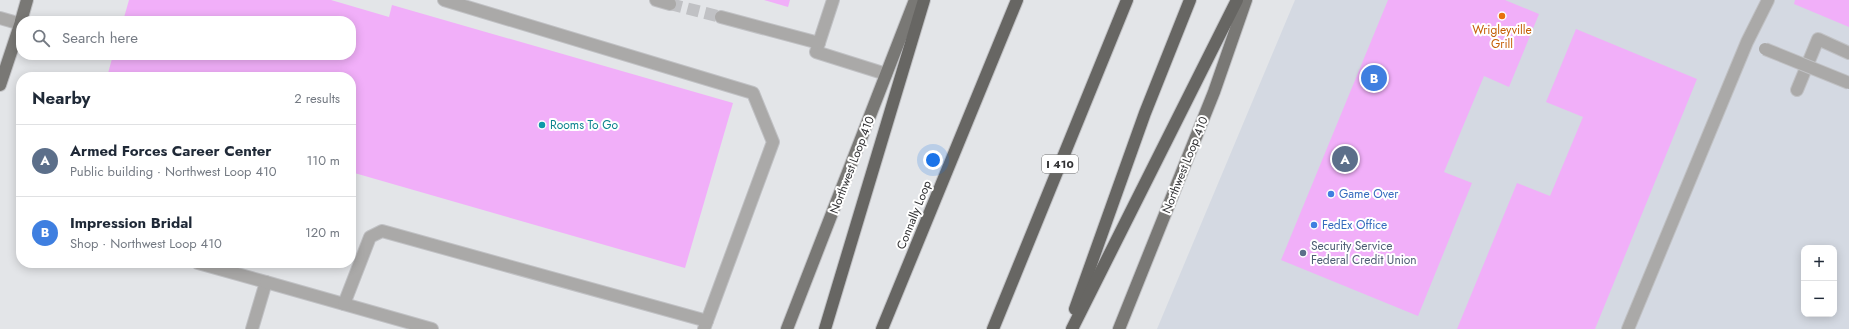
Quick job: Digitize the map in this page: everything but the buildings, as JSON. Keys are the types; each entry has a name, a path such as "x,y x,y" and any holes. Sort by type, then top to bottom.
{"highway":[{"path":"825,329 924,0"},
{"name":"Connally Loop","path":"882,329 1017,0"},
{"name":"I 410","path":"993,329 1128,0"},
{"path":"1067,329 1146,113 1190,0"},
{"path":"1072,329 1237,0"}],"main road":[{"path":"23,16 27,0"},
{"name":"Northwest Loop 410","path":"787,329 915,0"},
{"name":"Northwest Loop 410","path":"1119,329 1214,92 1246,0"},
{"path":"0,85 16,37"}],"lane":[{"path":"344,304 370,237 382,231 705,325 773,142 753,93 444,0"},
{"path":"656,0 670,4"},
{"path":"833,0 816,52 886,74"},
{"path":"1628,329 1747,42 1768,0"},
{"path":"720,17 819,43"},
{"path":"0,18 16,21"},
{"path":"1798,90 1818,40 1849,52"},
{"path":"1765,49 1849,83"},
{"path":"216,268 432,329"},
{"path":"252,329 266,282"}],"shaded area":[{"path":"1295,0 1849,0 1849,329 1157,329"}],"tunnel":[{"path":"670,4 721,17"}],"place":[{"name":"Wrigleyville Grill","path":"1502,16"},
{"name":"Impression Bridal","path":"1374,78"},
{"name":"Rooms To Go","path":"542,125"},
{"name":"Armed Forces Career Center","path":"1345,159"},
{"name":"Game Over","path":"1331,194"},
{"name":"FedEx Office","path":"1314,225"},
{"name":"Security Service Federal Credit Union","path":"1303,253"}]}
